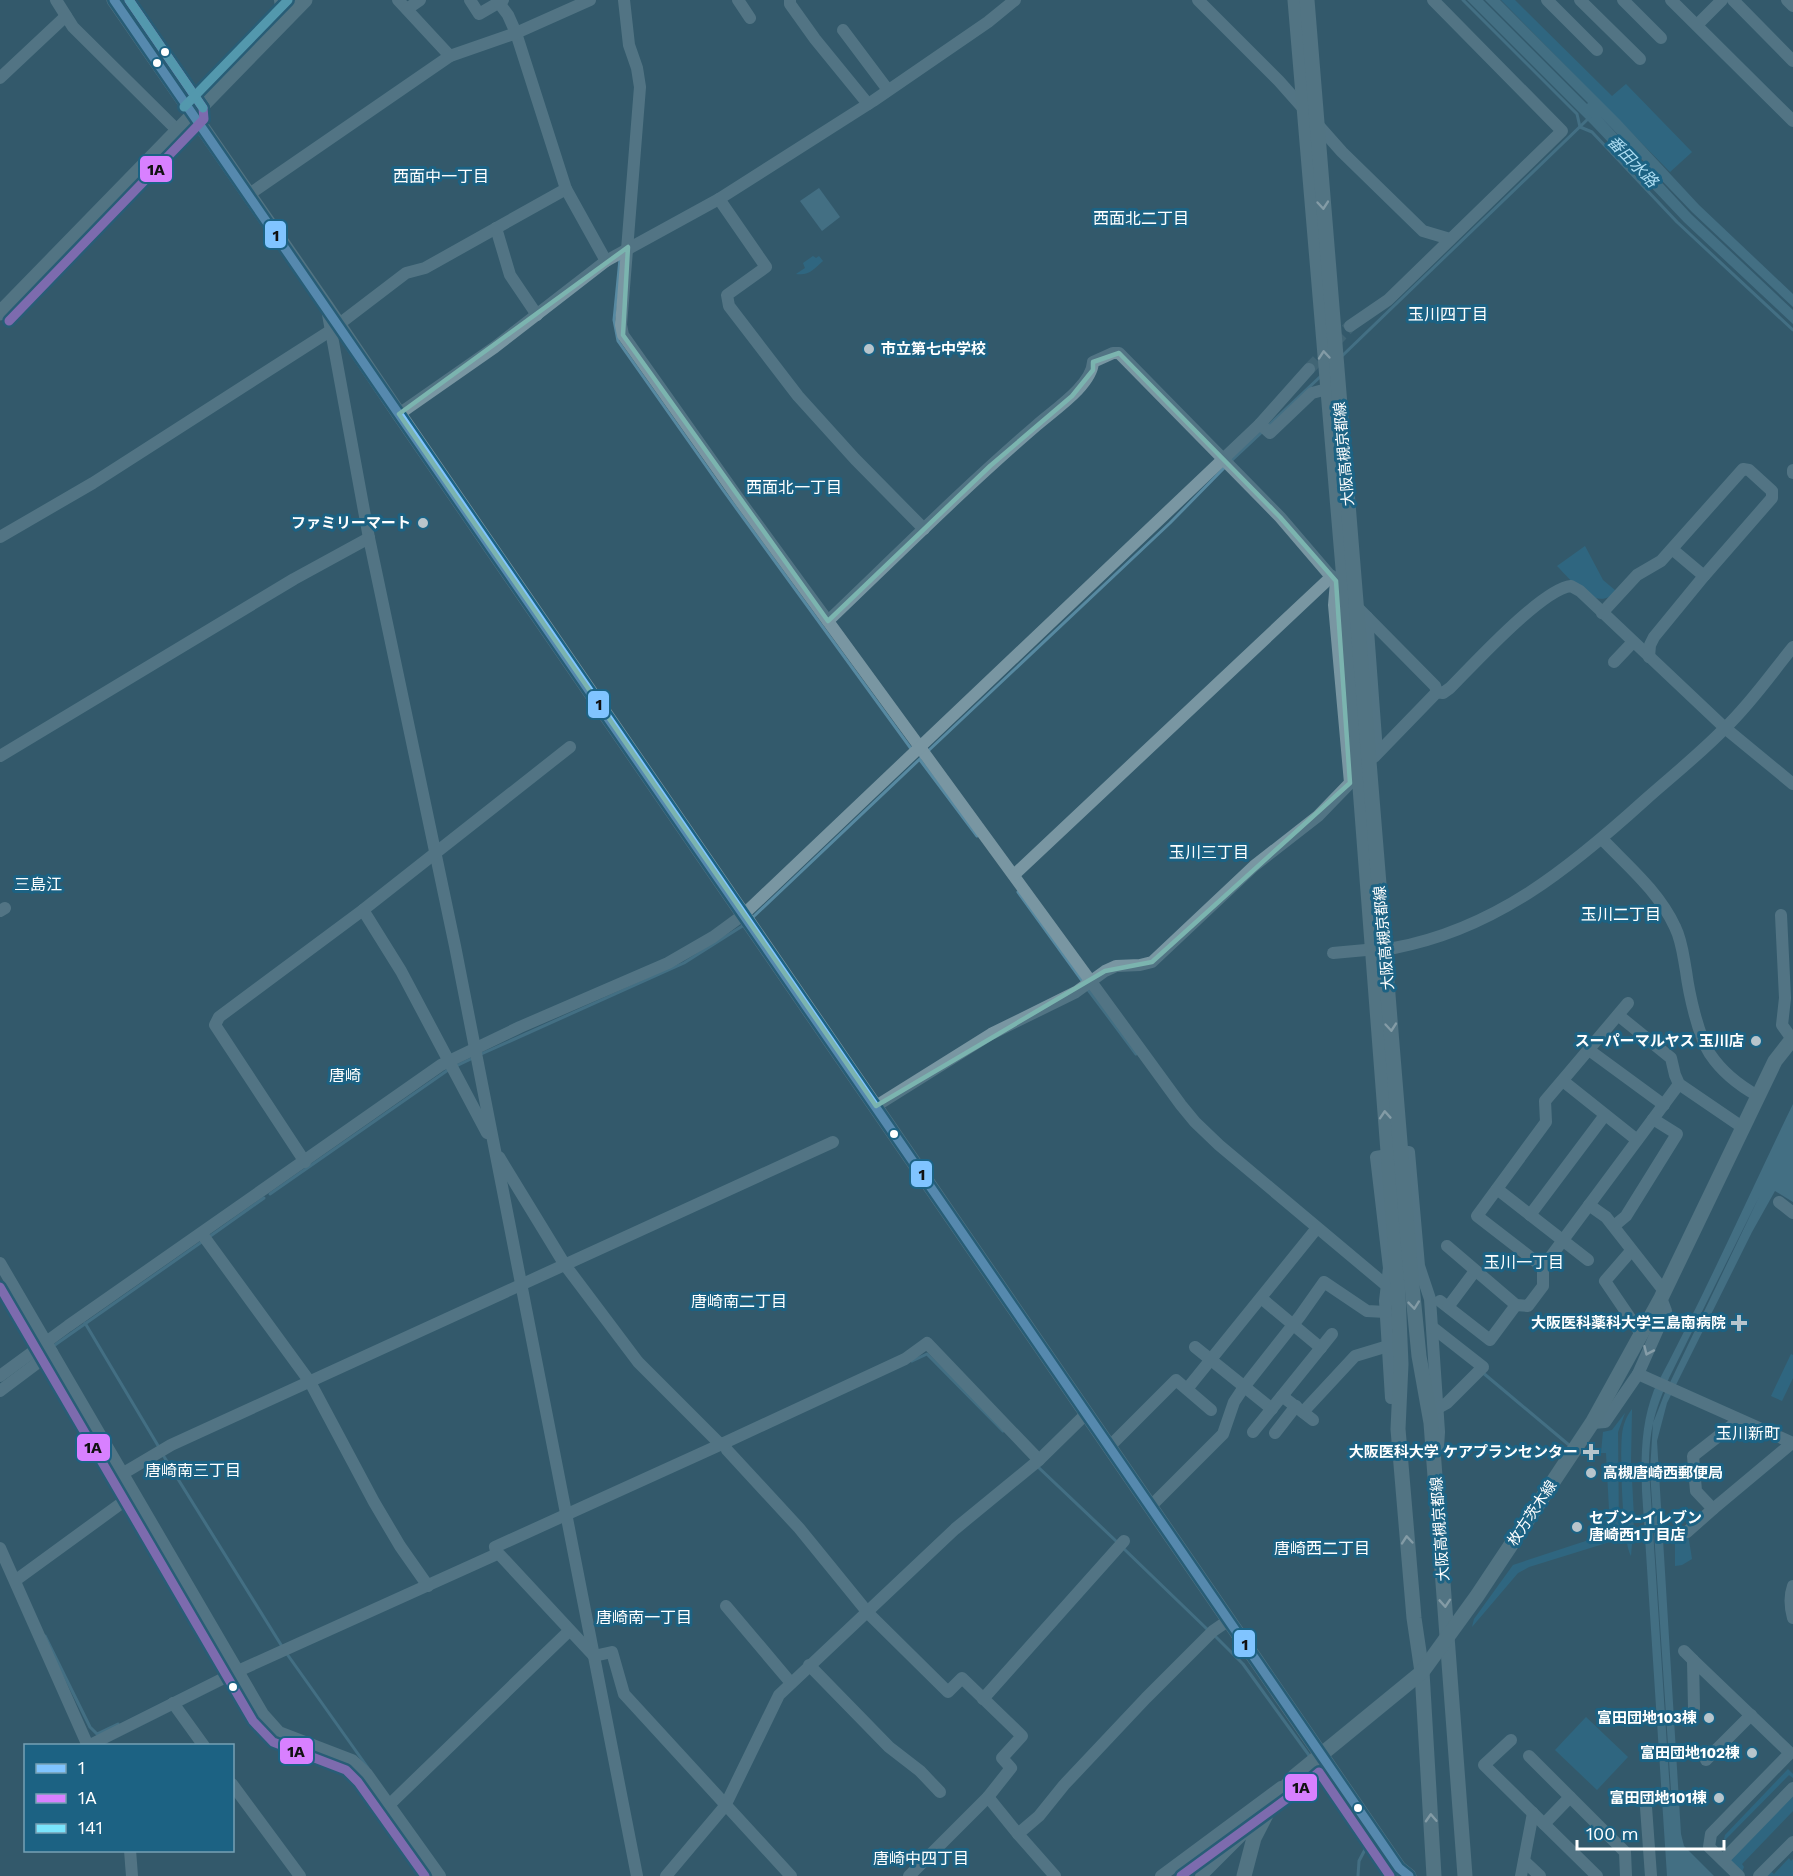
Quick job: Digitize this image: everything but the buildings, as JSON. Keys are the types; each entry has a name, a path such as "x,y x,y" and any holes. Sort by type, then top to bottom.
{"main road":[{"path":"114,0 326,306 334,328 399,414 1399,1868 1409,1876"},
{"path":"0,314 304,0"},
{"name":"大阪高槻京都線","path":"1295,0 1327,389 1338,583 1397,1269 1401,1364 1398,1429 1414,1618 1422,1672 1434,1876"},
{"name":"大阪高槻京都線","path":"1307,0 1316,124 1362,612 1410,1265 1419,1356 1431,1423 1465,1876"},
{"name":"枚方茨木線","path":"1244,1876 1252,1823 1271,1805 1289,1782 1422,1672 1477,1596 1592,1423 1663,1294 1775,1061 1793,1038"},
{"path":"1459,1876 1465,1876"}],"street":[{"path":"56,0 73,27 177,130"},
{"path":"280,0 283,21"},
{"path":"420,0 403,4 450,56"},
{"path":"470,0 478,14 501,2 508,15 516,33 566,189 606,261"},
{"path":"248,195 450,56 516,33 590,0"},
{"path":"624,0 629,45 637,68 640,87 621,325 623,335 920,748 1195,1122 1387,1286"},
{"path":"738,0 750,18"},
{"path":"790,0 790,4 815,39 868,104"},
{"path":"399,414 537,315 606,261 719,199 868,104 988,22 1015,0"},
{"path":"1198,0 1304,107 1342,152 1423,231 1450,239"},
{"path":"1350,326 1388,300 1562,131 1433,0"},
{"path":"1547,0 1597,50"},
{"path":"1580,0 1640,59"},
{"path":"1623,0 1661,38"},
{"path":"1671,0 1793,121"},
{"path":"1696,25 1722,0"},
{"path":"1732,0 1793,61"},
{"path":"1787,0 1793,6"},
{"path":"0,78 66,16"},
{"path":"843,30 888,90"},
{"path":"0,537 93,483 334,328 406,273 425,268 566,189"},
{"path":"719,199 766,267 727,295 729,306 805,403 849,453 924,529"},
{"path":"496,228 510,275 537,315"},
{"path":"334,328 369,538 436,852 637,1876"},
{"path":"828,621 990,466 1072,396 1093,370 1093,362 1113,353 1119,353 1280,517 1362,612 1436,686 1437,692"},
{"path":"0,1391 50,1348 68,1326 441,1065 526,1024 668,963 713,937 743,915 1223,459 1260,423 1309,369"},
{"path":"1260,423 1270,434 1312,393 1327,389"},
{"path":"1602,613 1637,575 1660,561 1672,549 1743,469 1749,470 1772,491 1772,498 1654,637 1650,645 1649,657"},
{"path":"0,756 294,579 369,538"},
{"path":"1672,549 1704,576"},
{"path":"1014,876 1338,583"},
{"path":"876,1106 991,1034 1076,992 1091,980 1116,966 1152,962 1254,866 1318,816 1350,783 1334,605 1338,583"},
{"path":"1437,692 1443,693 1450,688 1536,604 1567,586 1578,589 1725,728 1793,784"},
{"path":"1362,612 1376,754 1437,692"},
{"path":"1614,662 1633,642"},
{"path":"1394,948 1450,934 1487,917 1545,883 1602,839 1725,728 1793,647"},
{"path":"305,1162 215,1025 219,1017 363,910 570,747"},
{"path":"1602,839 1662,904 1675,926 1682,942 1686,973 1697,1021 1710,1053 1731,1078 1758,1096"},
{"path":"363,910 401,971 505,1167 565,1265 638,1362 723,1444 798,1528 868,1612 948,1692 962,1678 1022,1736 1002,1758 1011,1768 988,1797 909,1876"},
{"path":"1780,915 1785,998 1782,1025 1793,1038"},
{"path":"1333,953 1366,950"},
{"path":"1543,1267 1477,1216 1546,1122 1545,1101 1628,1003"},
{"path":"1618,1015 1671,1058 1679,1084 1742,1127"},
{"path":"1589,1050 1664,1105"},
{"path":"1563,1081 1637,1140"},
{"path":"1447,1246 1516,1305 1528,1306 1543,1286 1543,1267 1679,1084"},
{"path":"1530,1215 1605,1115"},
{"path":"1614,1226 1626,1216 1677,1134 1653,1119"},
{"path":"122,1474 171,1445 833,1142"},
{"path":"1405,1152 1409,1152 1419,1266 1430,1299 1439,1432 1435,1472"},
{"path":"1382,1156 1376,1157 1389,1268 1386,1312 1391,1398"},
{"path":"1497,1189 1588,1260"},
{"path":"1779,1202 1793,1212"},
{"path":"1589,1205 1614,1226 1663,1294 1666,1311 1643,1376 1605,1422 1592,1423"},
{"path":"1187,1389 1317,1228"},
{"path":"202,1234 309,1382 374,1502 400,1546 428,1586"},
{"path":"1631,1251 1605,1281 1641,1334"},
{"path":"0,1263 263,1714 279,1732 352,1760 367,1774 440,1876"},
{"path":"1475,1270 1444,1304 1490,1340 1516,1305"},
{"path":"1151,1506 1223,1434 1234,1402 1324,1282 1367,1311 1386,1312"},
{"path":"1261,1298 1321,1348"},
{"path":"1432,1327 1484,1367 1438,1408"},
{"path":"1253,1432 1332,1334"},
{"path":"594,1656 497,1554 495,1547 905,1359 927,1343 1039,1461"},
{"path":"1275,1434 1304,1413 1355,1356 1388,1346"},
{"path":"1195,1347 1272,1409"},
{"path":"0,1376 50,1348"},
{"path":"1643,1376 1792,1443 1687,1532"},
{"path":"1110,1446 1176,1380 1211,1410"},
{"path":"1282,1396 1304,1413"},
{"path":"666,1876 725,1806 776,1701 791,1683 955,1529 1039,1461 1087,1413"},
{"path":"1713,1509 1696,1491 1693,1456 1739,1420"},
{"path":"16,1580 134,1494"},
{"path":"983,1700 1124,1541"},
{"path":"0,1548 87,1744"},
{"path":"92,1744 238,1671 497,1554"},
{"path":"1793,1586 1790,1606 1793,1618"},
{"path":"726,1606 791,1683"},
{"path":"1018,1834 1039,1816 1070,1778 1146,1698 1213,1631 1229,1620"},
{"path":"389,1805 568,1631"},
{"path":"594,1656 612,1652 624,1694 791,1876"},
{"path":"1694,1708 1688,1655 1790,1753 1711,1834 1709,1847 1739,1876"},
{"path":"808,1665 889,1747 920,1771 940,1792"},
{"path":"173,1703 203,1744"},
{"path":"1706,1760 1750,1715"},
{"path":"1512,1740 1484,1765 1597,1876"},
{"path":"1529,1756 1625,1852 1626,1876"},
{"path":"234,1787 300,1876"},
{"path":"1723,1860 1793,1788"},
{"path":"988,1797 1055,1876"},
{"path":"1544,1824 1570,1797"},
{"path":"1646,1808 1651,1876"},
{"path":"1521,1876 1533,1813"},
{"path":"1161,1876 1252,1823"},
{"path":"1201,1876 1252,1823"},
{"path":"1759,1876 1793,1842"},
{"path":"130,1852 132,1876"},
{"path":"1524,1861 1540,1876"}],"highlighted area":[{"path":"628,247 623,335 828,621 990,466 1072,396 1093,370 1093,362 1119,353 1280,517 1336,581 1350,783 1152,962 1105,971 876,1106 399,414"}],"shaded area":[{"path":"1501,0 1515,0 1612,96 1626,84 1692,152 1670,172"},
{"path":"813,256 816,258 819,256 823,261 808,273 796,274 805,268 803,263"},
{"path":"1585,546 1603,580 1616,591 1609,597 1601,599 1593,597 1577,586 1557,566"},
{"path":"1791,1354 1793,1355 1793,1378 1782,1401 1771,1396"},
{"path":"1632,1409 1631,1461 1634,1518 1631,1556 1622,1497 1621,1460 1623,1428"},
{"path":"1625,1413 1618,1432 1619,1536 1616,1540 1529,1567 1518,1573 1472,1627 1474,1619 1513,1565 1607,1534 1609,1509 1606,1453 1601,1453 1603,1432 1612,1430"},
{"path":"1675,1520 1688,1534 1692,1559 1675,1566"},
{"path":"1586,1717 1628,1757 1597,1790 1555,1750"},
{"path":"1788,1769 1793,1774 1793,1778 1789,1775 1725,1840 1725,1835"},
{"path":"1793,1796 1793,1811 1742,1864 1744,1867 1742,1872 1730,1860"},
{"path":"1789,1858 1791,1861 1793,1859 1793,1876 1764,1876 1770,1871 1774,1874"}],"water":[{"name":"番田水路","path":"1467,0 1483,0 1587,104 1485,0 1500,0 1620,120 1699,205 1793,294 1793,307 1692,212 1600,116 1691,214 1793,310 1793,324 1684,222 1592,125"},
{"path":"819,188 840,217 822,231 800,201"},
{"path":"1793,1104 1793,1202 1775,1191 1752,1232 1667,1403 1657,1441 1681,1834 1684,1846 1714,1876 1667,1876 1642,1491 1642,1452 1644,1427 1654,1390","holes":["1759,1197 1653,1422 1669,1378","1653,1424 1650,1471 1671,1791 1649,1469"]}],"waterway":[{"name":"番田水路","path":"1463,0 1577,114 1580,127 1592,132 1677,222 1793,330"},
{"path":"1342,356 1590,117"},
{"path":"620,259 614,320 618,341 912,750"},
{"path":"1268,426 1322,375"},
{"path":"1231,461 1263,431"},
{"path":"927,752 1170,523 1226,466"},
{"path":"751,919 923,756"},
{"path":"920,760 977,836"},
{"path":"1018,892 1083,982"},
{"path":"479,1055 684,963 744,925"},
{"path":"1086,987 1136,1054"},
{"path":"454,1067 473,1058"},
{"path":"270,1194 448,1070"},
{"path":"209,1237 264,1198"},
{"path":"52,1347 203,1241"},
{"path":"85,1323 160,1449"},
{"path":"912,1361 927,1354 1003,1431"},
{"path":"1482,1372 1569,1445"},
{"path":"163,1455 283,1648"},
{"path":"1037,1466 1117,1542"},
{"path":"1122,1547 1208,1630"},
{"path":"1213,1634 1243,1664 1311,1758"},
{"path":"45,1636 90,1727 97,1734 118,1724"},
{"path":"287,1654 368,1768"},
{"path":"1316,1766 1370,1840 1359,1861 1358,1876"}],"tunnel":[{"path":"1309,369 1350,326"}],"transit line":[{"name":"1","path":"114,0 1399,1868 1409,1876"},
{"name":"1A","path":"9,321 204,119 203,108 129,0"},
{"name":"141","path":"129,0 203,108"},
{"name":"141","path":"184,107 288,0"},
{"name":"1A","path":"0,1287 253,1721 273,1742 346,1770 358,1782 425,1876"},
{"name":"1A","path":"1181,1876 1296,1792 1319,1772 1390,1876"}],"place":[{"name":"市立第七中学校","path":"869,349"},
{"name":"ファミリーマート","path":"423,523"},
{"name":"スーパーマルヤス 玉川店","path":"1756,1041"},
{"name":"大阪医科薬科大学三島南病院","path":"1739,1323"},
{"name":"大阪医科大学 ケアプランセンター","path":"1591,1452"},
{"name":"高槻唐崎西郵便局","path":"1591,1473"},
{"name":"セブン-イレブン 唐崎西1丁目店","path":"1577,1527"},
{"name":"富田団地103棟","path":"1709,1718"},
{"name":"富田団地102棟","path":"1752,1753"},
{"name":"富田団地101棟","path":"1719,1798"}],"district":[{"name":"西面中一丁目","path":"441,176"},
{"name":"西面北二丁目","path":"1141,218"},
{"name":"玉川四丁目","path":"1448,314"},
{"name":"西面北一丁目","path":"794,487"},
{"name":"玉川三丁目","path":"1209,852"},
{"name":"三島江","path":"38,884"},
{"name":"玉川二丁目","path":"1621,914"},
{"name":"唐崎","path":"345,1075"},
{"name":"玉川一丁目","path":"1524,1262"},
{"name":"唐崎南二丁目","path":"739,1301"},
{"name":"玉川新町","path":"1748,1433"},
{"name":"唐崎南三丁目","path":"193,1470"},
{"name":"唐崎西二丁目","path":"1322,1548"},
{"name":"唐崎南一丁目","path":"644,1617"},
{"name":"唐崎中四丁目","path":"921,1858"}]}
